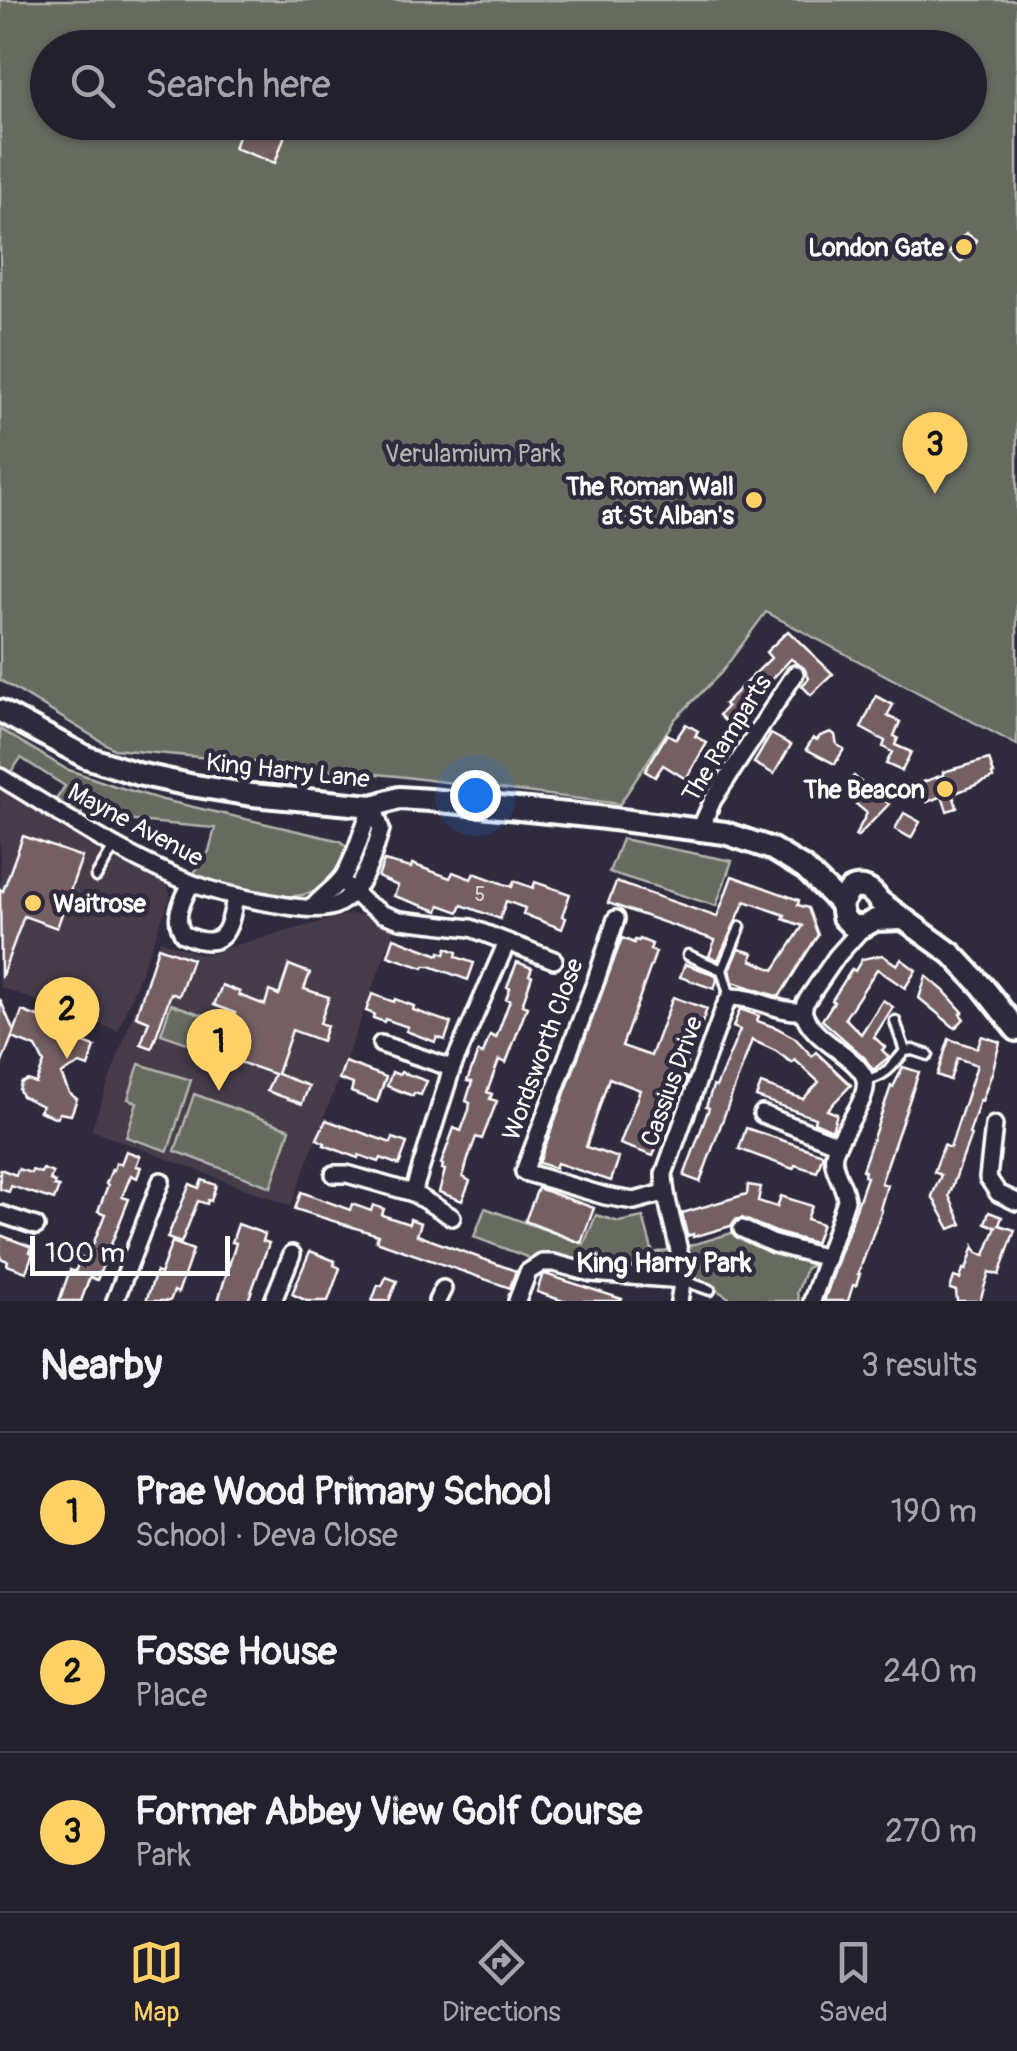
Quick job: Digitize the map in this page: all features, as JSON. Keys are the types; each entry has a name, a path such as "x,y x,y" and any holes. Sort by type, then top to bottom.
{"street":[{"name":"The Ramparts","path":"700,829 713,800 796,674"},
{"name":"King Harry Lane","path":"0,710 86,757 138,774 252,795 373,806 400,798 415,799 724,833 790,858 846,903 852,926 873,916 904,919 926,932 983,986 1017,1030"},
{"name":"Mayne Avenue","path":"0,777 160,870 235,896 290,907 313,907 366,874 382,829 373,806"},
{"path":"190,883 177,914 182,934 194,940 212,942 227,932 235,896"},
{"path":"347,886 373,910 400,920 471,928 554,960"},
{"path":"812,1301 846,1200 833,1158 864,1096 866,1080 860,1070 809,1025 803,1012 836,956 873,916 870,890 864,887 846,903 836,956"},
{"name":"Wordsworth Close","path":"616,919 524,1172 634,1202 664,1193"},
{"path":"412,1193 452,1068 508,942"},
{"path":"730,997 803,1012"},
{"name":"Cassius Drive","path":"679,1301 683,1267 664,1193 664,1174 730,997"},
{"path":"381,1044 452,1068"},
{"path":"762,1114 838,1144"},
{"path":"994,1125 988,1178 998,1193 1017,1202"},
{"path":"334,1174 347,1174 412,1193 452,1217"},
{"path":"115,1301 161,1181"},
{"path":"0,1214 36,1226"},
{"path":"742,1229 774,1244 827,1258"},
{"path":"273,1301 292,1254"},
{"path":"516,1301 528,1272 542,1263 591,1274 682,1280"}],"lane":[{"path":"96,877 115,845"},
{"path":"730,997 722,970 740,927"},
{"path":"688,955 722,970"},
{"path":"895,1021 905,1051"},
{"path":"866,1080 886,1073 905,1051 928,1056"},
{"path":"682,1280 710,1290"}],"shaded area":[{"path":"0,791 168,887 171,896 118,1031 0,987"},
{"path":"350,914 395,928 291,1206 91,1130 160,940 199,954 215,953"}],"green space":[{"name":"Verulamium Park","path":"0,0 1017,0 1017,745 766,612 721,673 675,719 620,804 397,776 114,749 0,680"},
{"path":"0,729 66,769 115,786 341,841 347,847 341,866 322,888 287,896 246,891 192,876 209,851 215,828 124,820 90,801 80,816 55,801 65,786 21,758 9,775 0,769"},
{"path":"622,839 732,861 716,906 609,872"},
{"path":"171,1004 221,1021 210,1051 161,1034"},
{"path":"139,1064 191,1080 168,1151 126,1137 137,1102 128,1099"},
{"path":"194,1094 290,1129 271,1187 175,1151"},
{"path":"485,1208 584,1244 596,1215 619,1222 643,1217 653,1253 674,1249 678,1264 671,1271 639,1271 548,1256 532,1259 474,1237"},
{"path":"735,1232 815,1261 806,1268 797,1293 799,1301 734,1301 693,1275 685,1247"}],"building":[{"path":"237,140 283,140 275,163 234,148"},
{"name":"London Gate","path":"966,233 976,240 972,253 960,262 949,253"},
{"path":"788,631 833,674 811,695 802,686 809,678 804,668 791,659 729,725 719,715 727,707 724,704 771,658 766,652"},
{"path":"876,696 893,705 887,716 900,722 895,745 911,752 902,771 886,764 892,752 883,747 885,741 861,728"},
{"path":"686,724 707,743 686,779 663,765 655,777 645,771 667,734 676,739"},
{"path":"831,732 837,745 844,749 835,764 806,749 813,738 817,740"},
{"path":"771,734 791,745 774,774 754,763"},
{"name":"The Beacon","path":"989,759 993,778 953,794 957,808 947,811 942,796 927,802 920,783"},
{"path":"854,776 889,804 857,837 867,813 840,791"},
{"path":"904,813 920,822 911,838 895,829"},
{"name":"Waitrose","path":"23,836 82,857 57,928 24,916 1,978 0,889 3,891"},
{"path":"384,861 411,868 412,864 450,878 453,872 471,879 474,873 512,887 514,881 533,888 535,882 570,894 562,916 566,918 562,929 523,914 525,908 506,901 500,919 462,905 459,912 440,905 438,911 394,896 398,886 378,877"},
{"path":"732,876 799,900 798,905 808,908 818,935 779,997 733,982 730,970 739,949 753,953 751,960 774,970 803,926 783,919 785,915 745,901 718,960 709,956 715,940 608,903 616,882 717,917"},
{"path":"394,938 439,955 445,954 447,948 457,952 456,957 474,963 468,980 388,956"},
{"path":"622,938 634,943 640,939 652,944 650,950 656,952 622,1046 651,1056 673,997 707,1009 682,1076 687,1078 680,1096 676,1094 653,1156 620,1144 640,1090 609,1078 586,1147 619,1158 611,1181 557,1163 555,1168 539,1163"},
{"path":"158,947 192,959 179,996 171,993 152,1048 141,1044 149,1021 136,1016"},
{"path":"882,955 897,965 901,959 916,970 905,988 877,969 845,1018 861,1034 883,1000 893,1007 874,1037 889,1057 873,1070 822,1020 852,969 855,971 862,959"},
{"path":"517,962 532,968 522,1005 527,1007 506,1063 499,1060 487,1092 492,1094 490,1099 497,1101 482,1139 476,1137 469,1156 463,1177 470,1181 462,1201 439,1192 445,1170 441,1164 454,1128 461,1131 469,1110 470,1103 466,1101 472,1082 467,1081 478,1052 483,1054 490,1035 496,1038 510,1000 506,999 510,988 507,987"},
{"path":"685,964 716,975 714,989 680,977"},
{"path":"289,965 310,973 304,989 329,997 320,1023 327,1026 322,1041 292,1030 277,1074 309,1086 302,1104 267,1091 274,1074 222,1056 235,1013 214,1005 222,985 265,1005 269,991 279,995"},
{"path":"926,976 963,1012 960,1014 964,1019 955,1028 919,998"},
{"path":"372,994 394,1002 395,999 414,1006 413,1010 451,1023 445,1040 437,1037 435,1042 406,1031 408,1027 373,1018 374,1014 366,1011"},
{"path":"0,999 14,1032 1,1065 0,1065"},
{"path":"740,1009 795,1038 812,1056 816,1052 851,1085 827,1110 837,1114 832,1130 814,1122 815,1118 756,1097 761,1084 803,1099 819,1082 795,1060 792,1063 752,1040 700,1182 684,1176 713,1086 716,1087 740,1030 733,1027"},
{"path":"22,1011 62,1026 59,1034 95,1047 88,1067 80,1064 61,1074 69,1093 77,1099 71,1115 59,1113 57,1118 39,1111 42,1106 22,1096 19,1090 21,1083 28,1080 36,1083 44,1063 36,1047 12,1038"},
{"path":"982,1036 1000,1042 949,1196 962,1224 950,1229 932,1196 941,1175 934,1172 944,1145 950,1148 977,1065 957,1058 950,1080 937,1075 949,1039 977,1048"},
{"path":"345,1062 386,1077 377,1102 351,1092 353,1084 339,1079"},
{"path":"903,1067 919,1072 881,1183 887,1185 882,1210 848,1301 824,1301 867,1177 862,1170 891,1086"},
{"path":"392,1072 427,1081 421,1095 413,1096 387,1086"},
{"path":"326,1120 391,1143 393,1138 407,1143 399,1165 381,1158 379,1162 359,1155 358,1158 324,1145 317,1139"},
{"path":"746,1128 823,1154 817,1172 795,1165 793,1169 739,1149"},
{"path":"126,1151 140,1156 136,1166 141,1167 137,1178 131,1175 122,1197 129,1199 97,1280 90,1277 81,1301 59,1301 70,1270 75,1272 94,1242 105,1214 98,1211 106,1184"},
{"path":"0,1169 16,1175 18,1169 53,1173 50,1180 59,1187 54,1200 11,1186 9,1192 0,1189"},
{"path":"202,1180 216,1185 211,1201 198,1201 181,1243 167,1238 190,1184 199,1188"},
{"path":"748,1185 761,1187 758,1201 777,1207 781,1196 812,1206 807,1219 822,1224 815,1243 742,1218 731,1226 687,1236 682,1213 747,1194"},
{"path":"538,1188 594,1208 581,1243 525,1221"},
{"path":"301,1192 350,1210 352,1204 371,1211 373,1205 384,1209 382,1215 409,1224 410,1219 421,1223 417,1235 516,1271 510,1288 376,1241 378,1235 295,1209"},
{"path":"989,1212 1002,1217 999,1225 1015,1230 999,1275 989,1272 980,1301 957,1301 956,1291 950,1289 954,1277 960,1279 963,1269 966,1270 974,1246 977,1253 985,1255 996,1227 985,1223"},
{"path":"238,1224 265,1234 263,1241 269,1243 248,1301 218,1301 236,1243 232,1242"},
{"path":"0,1235 32,1247 26,1272 0,1258"},
{"path":"172,1242 193,1250 178,1293 174,1291 170,1301 146,1301 156,1272 160,1274"},
{"path":"310,1251 335,1261 334,1265 340,1268 328,1301 307,1301 292,1294"},
{"path":"545,1274 622,1299 563,1301 537,1292"},
{"path":"386,1277 397,1281 389,1301 372,1301 378,1285 382,1286"}],"place":[{"name":"London Gate","path":"964,247"},
{"name":"Former Abbey View Golf Course","path":"935,494"},
{"name":"The Roman Wall at St Alban's","path":"754,500"},
{"name":"The Beacon","path":"945,789"},
{"name":"Waitrose","path":"33,903"},
{"name":"Fosse House","path":"67,1059"},
{"name":"Prae Wood Primary School","path":"219,1091"}],"district":[{"name":"King Harry Park","path":"664,1262"}]}
